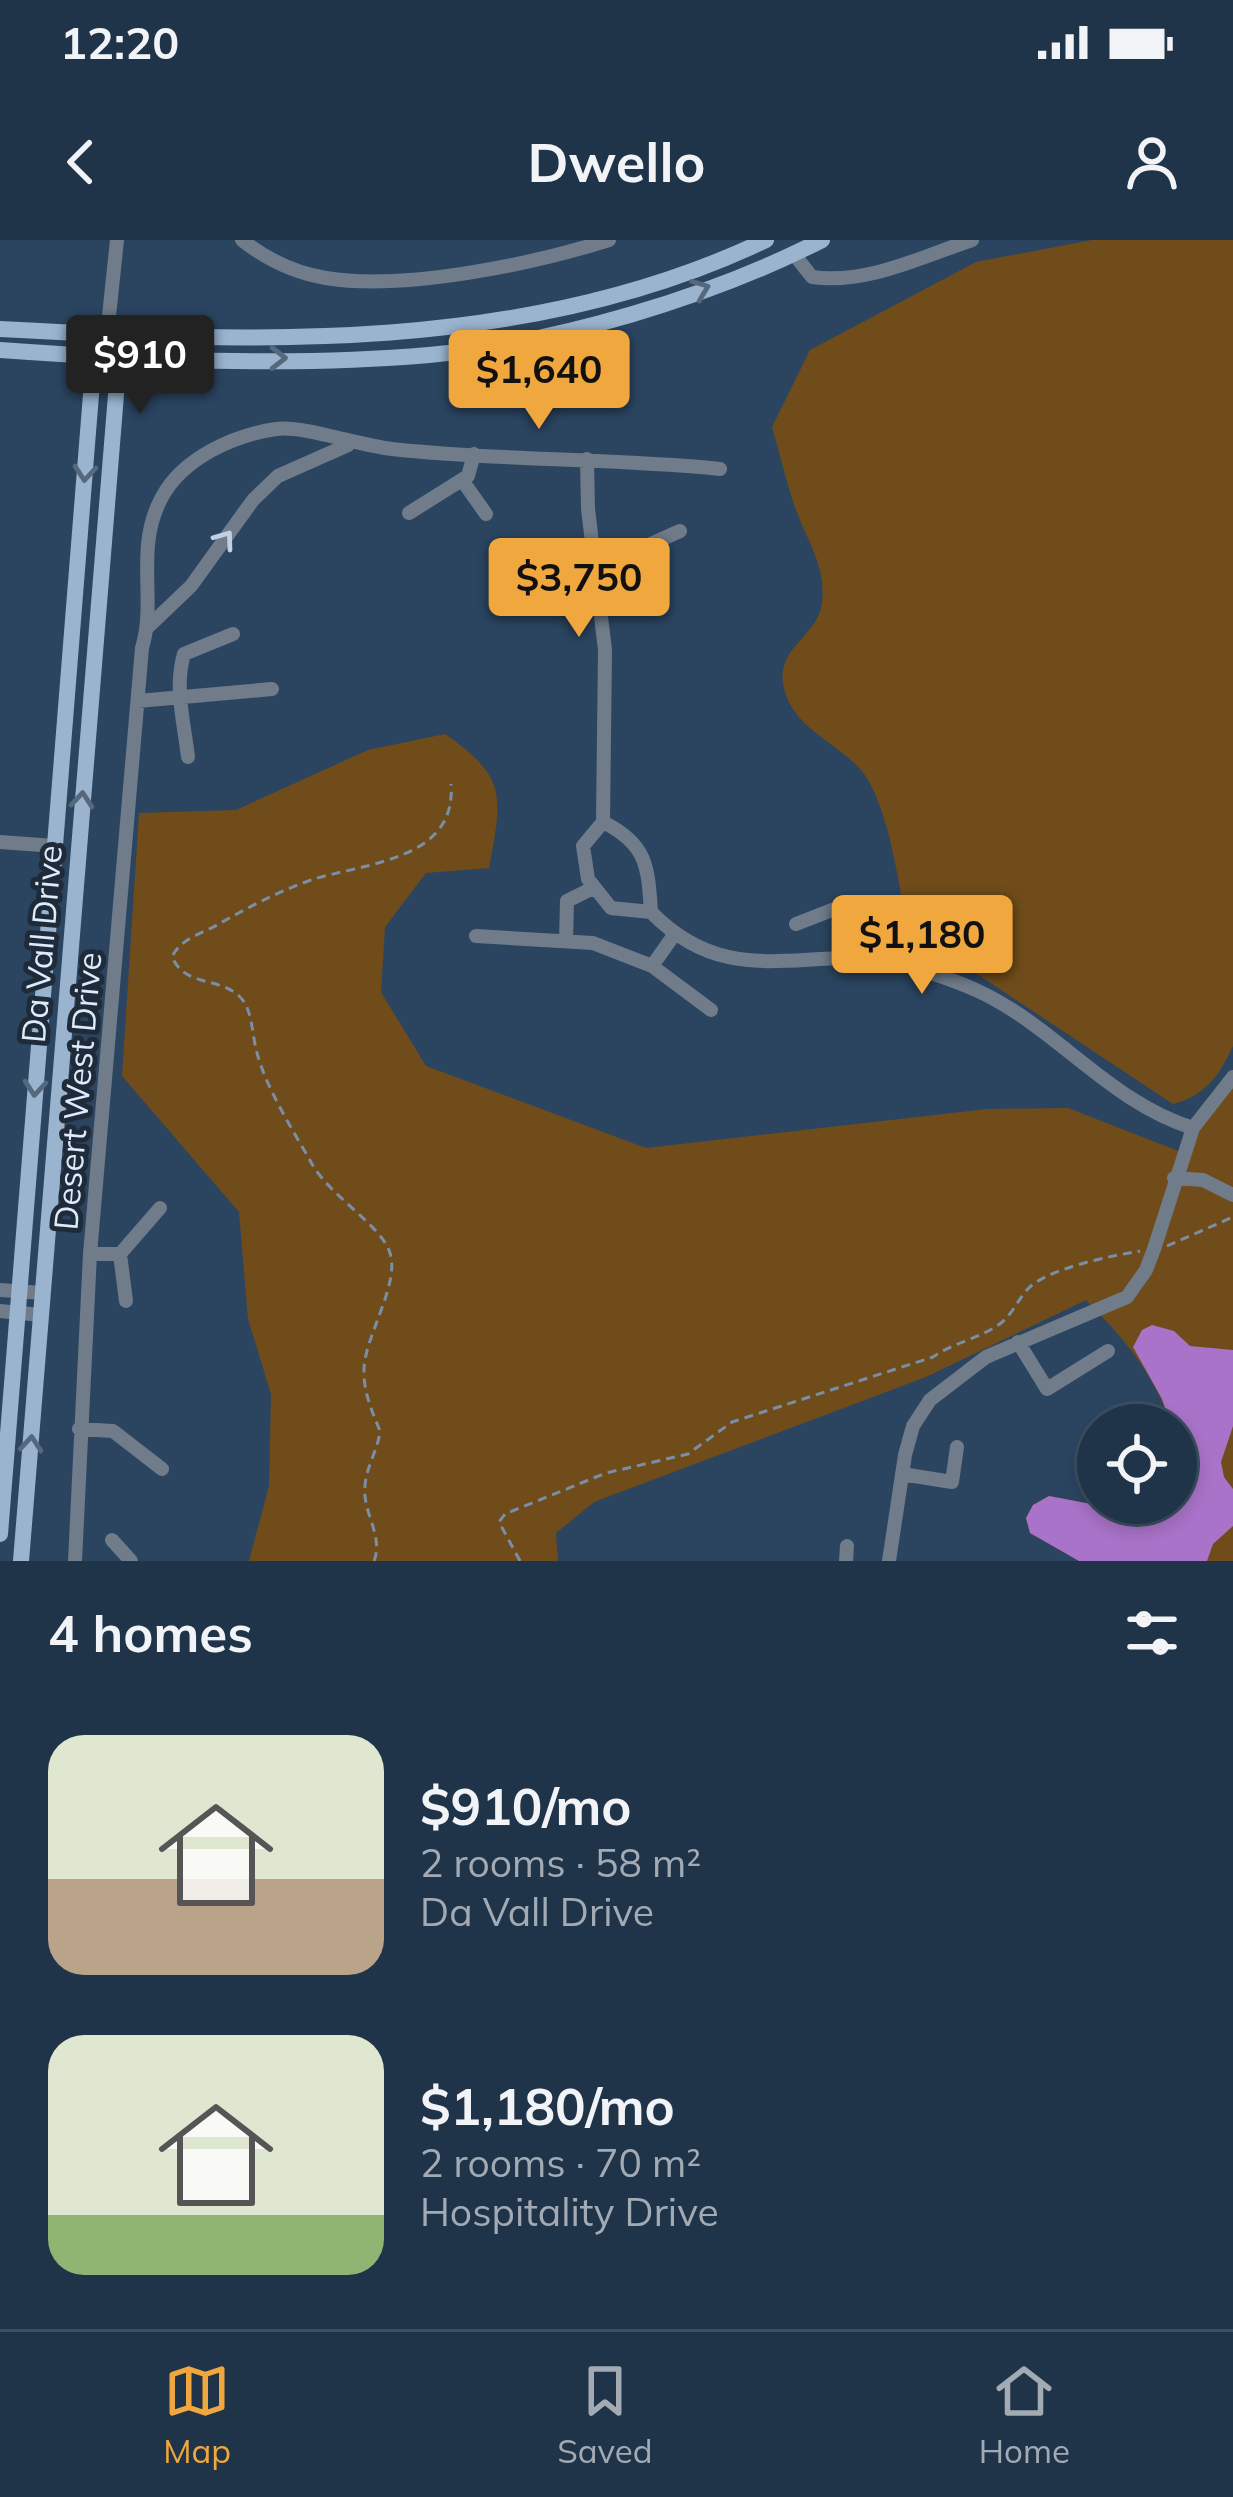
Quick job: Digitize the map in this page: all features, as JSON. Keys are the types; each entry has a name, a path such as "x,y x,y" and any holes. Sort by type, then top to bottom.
{"main road":[{"path":"0,329 346,337 442,330 528,316 612,295 691,271 766,240"},
{"path":"0,350 119,358 429,355 604,322 692,293 822,240"},
{"path":"107,335 119,358"},
{"name":"Da Vall Drive","path":"0,1534 9,1291 55,846 94,356 107,335"},
{"name":"Da Vall Drive","path":"21,1561 119,358"}],"street":[{"name":"Da Vall Drive","path":"107,335 117,240"},
{"path":"242,240 292,268 360,282 479,270 609,240"},
{"path":"793,253 812,277 845,278 972,240"},
{"name":"Desert West Drive","path":"74,1561 90,1254 137,701 148,627 144,558 162,496 195,460 244,435 282,428 352,443 720,469"},
{"name":"Desert West Drive","path":"148,627 191,586 254,500 278,476 352,443"},
{"path":"409,513 468,476 474,454"},
{"path":"587,459 604,650 603,822 583,847 593,888 610,908 651,912 674,935 704,951 755,963 878,960 978,990 1136,1104 1193,1128"},
{"path":"462,480 486,514"},
{"path":"597,568 680,531"},
{"path":"188,757 180,698 184,654 233,634"},
{"path":"137,701 272,689"},
{"path":"603,822 627,834 648,866 651,912"},
{"path":"0,842 55,846"},
{"path":"566,941 567,901 593,888"},
{"path":"796,924 857,904 878,934 878,960"},
{"path":"652,966 674,935"},
{"path":"476,936 592,943 652,966 711,1010"},
{"path":"889,1561 913,1426 931,1400 986,1357 1127,1297 1146,1270 1193,1128 1233,1077"},
{"path":"1174,1178 1203,1180 1233,1196"},
{"path":"126,1301 120,1254 160,1208"},
{"path":"90,1254 120,1254"},
{"path":"9,1291 43,1293"},
{"path":"9,1312 41,1315"},
{"path":"1018,1342 1047,1390 1108,1351"},
{"path":"79,1429 113,1431 162,1469"},
{"path":"902,1474 952,1482 957,1447"},
{"path":"112,1540 131,1561"}],"path":[{"path":"374,1561 378,1548 366,1510 364,1484 380,1430 370,1408 364,1370 390,1272 390,1250 314,1168 257,1055 244,1000 235,992 187,976 172,957 188,940 262,899 324,876 405,856 425,844 448,815 451,784"},
{"path":"520,1561 500,1529 505,1514 606,1473 688,1454 732,1421 934,1357 954,1343 999,1325 1042,1279 1100,1258 1154,1249 1233,1217"}],"shaded area":[{"path":"1092,240 1233,240 1233,1046 1210,1083 1173,1104 974,972 912,951 889,834 874,791 854,763 797,715 784,688 785,662 819,614 822,588 772,427 810,350 976,262"},
{"path":"445,734 480,763 496,791 489,868 426,873 385,927 381,992 426,1066 646,1148 987,1109 1068,1108 1186,1154 1197,1128 1233,1081 1233,1561 1079,1561 1030,1533 1026,1518 1033,1505 1049,1496 1077,1501 1077,1524 1197,1524 1197,1404 1162,1404 1136,1357 1086,1300 926,1377 594,1502 556,1533 558,1561 249,1561 269,1486 271,1394 248,1319 239,1212 122,1076 139,813 236,810 368,750"},
{"path":"1152,1325 1174,1331 1190,1346 1233,1350 1233,1426 1221,1462 1233,1489 1233,1526 1213,1544 1207,1561 1079,1561 1030,1533 1026,1518 1033,1505 1049,1496 1077,1501 1077,1524 1197,1524 1197,1404 1164,1404 1133,1347 1142,1330"}]}
